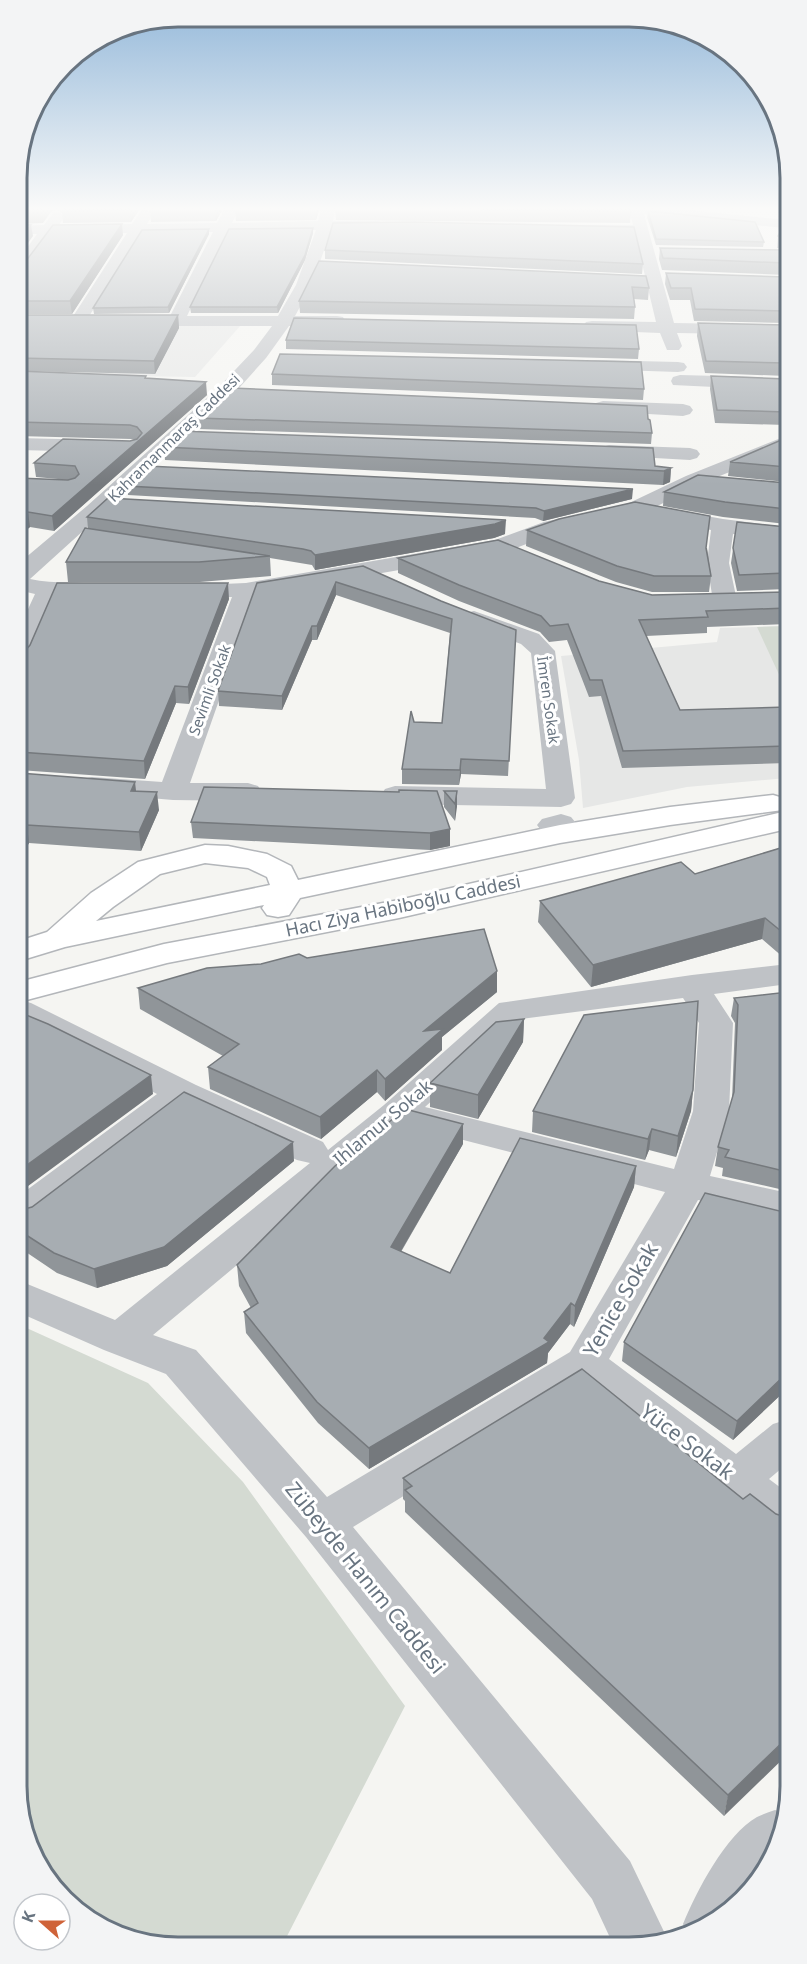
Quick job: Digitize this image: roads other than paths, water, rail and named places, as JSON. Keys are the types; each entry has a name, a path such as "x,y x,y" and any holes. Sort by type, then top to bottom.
{"main road":[{"name":"Hacı Ziya Habiboğlu Caddesi","path":"27,949 58,939 288,892 551,812 670,816 766,803 780,804"},
{"name":"Hacı Ziya Habiboğlu Caddesi","path":"27,990 164,954 399,909 780,821"},
{"path":"58,939 102,900 149,868 205,854 256,860 280,872 288,892 259,937"}],"street":[{"path":"78,321 90,302"},
{"path":"176,321 186,302"},
{"name":"Kahramanmaraş Caddesi","path":"27,570 107,502 176,436 223,386 266,356 294,302"},
{"path":"660,302 676,354 693,480"},
{"path":"58,321 100,321"},
{"path":"122,321 356,322"},
{"path":"570,325 780,330"},
{"path":"572,364 774,384"},
{"path":"223,386 254,393"},
{"path":"588,406 683,410"},
{"path":"176,436 204,437"},
{"path":"27,444 119,447"},
{"path":"162,591 246,590 334,576 367,570 497,535 552,528 634,508 693,480 780,444"},
{"path":"595,451 690,454"},
{"path":"144,466 172,468"},
{"path":"693,480 740,485"},
{"path":"621,490 669,493"},
{"path":"107,502 130,503"},
{"path":"634,508 723,526 780,532"},
{"path":"723,526 718,563 725,601"},
{"path":"497,535 532,559"},
{"path":"65,537 88,540"},
{"path":"264,566 334,576"},
{"path":"367,570 398,585"},
{"path":"27,585 48,590 115,591"},
{"path":"27,639 48,590"},
{"name":"Sevimli Sokak","path":"173,791 246,590"},
{"name":"İmren Sokak","path":"450,608 530,639 543,651 551,812"},
{"path":"66,783 173,791 278,793"},
{"path":"372,795 551,812"},
{"name":"Ihlamur Sokak","path":"119,1339 397,1113 511,1010 780,975"},
{"name":"Yenice Sokak","path":"322,1523 585,1364 688,1185 711,1111 716,1023 692,985"},
{"path":"27,1014 183,1093 310,1151"},
{"path":"27,1210 183,1093"},
{"path":"397,1113 688,1185 780,1204"},
{"name":"Zübeyde Hanım Caddesi","path":"27,1299 119,1339 181,1362 322,1523 610,1880 638,1937"},
{"name":"Yüce Sokak","path":"585,1364 780,1513"},
{"path":"736,1480 780,1444"},
{"path":"722,1905 750,1859 769,1842"}]}
